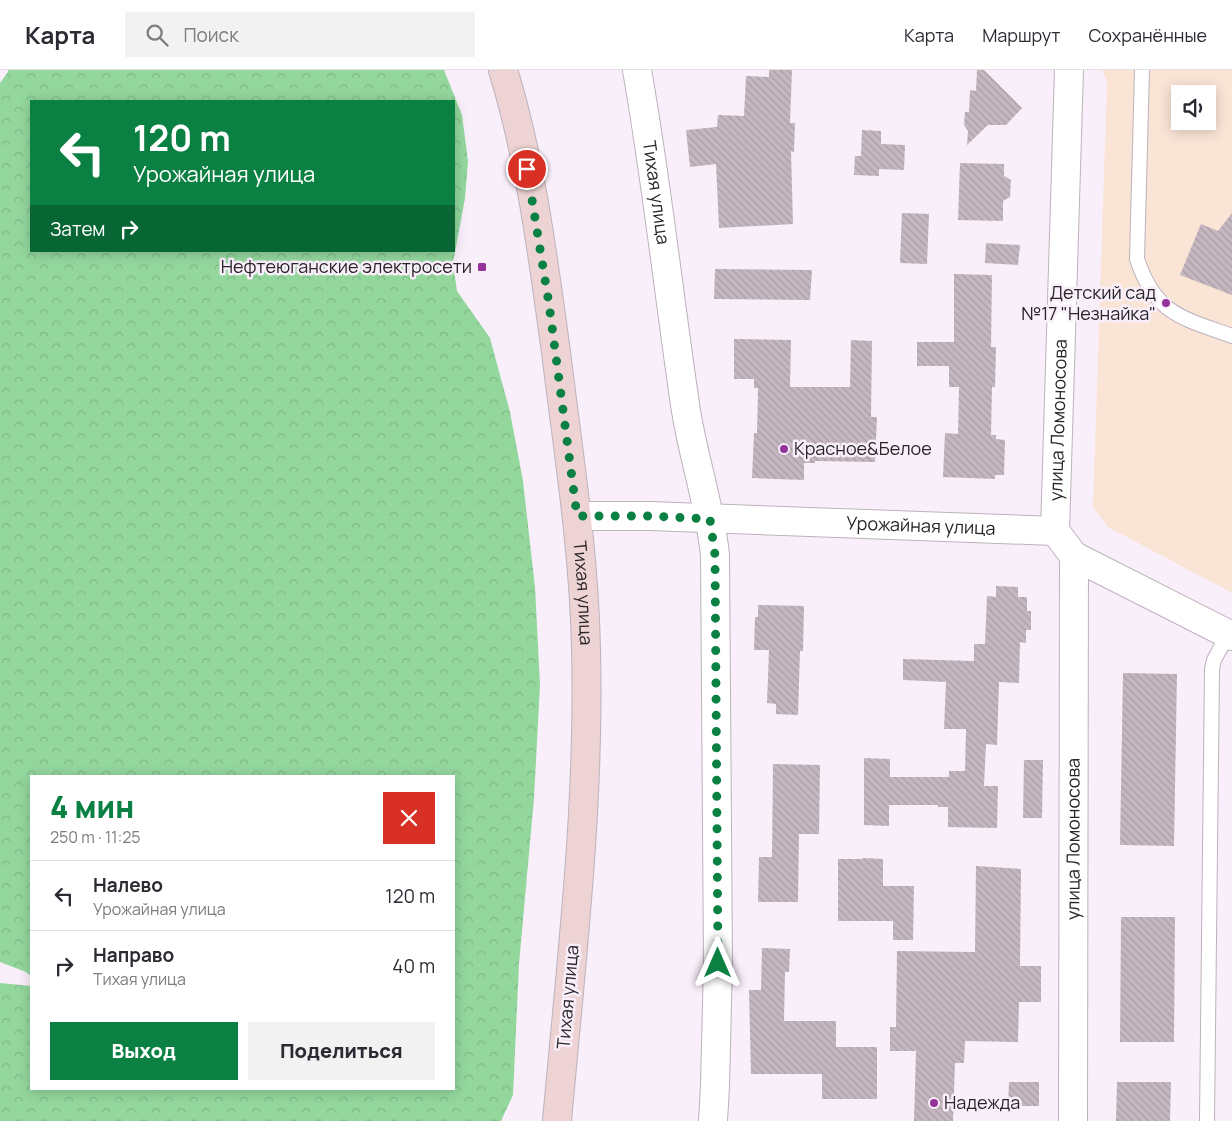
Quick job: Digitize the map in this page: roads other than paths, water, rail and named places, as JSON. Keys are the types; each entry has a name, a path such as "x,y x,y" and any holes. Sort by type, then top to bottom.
{"main road":[{"name":"Тихая улица","path":"503,70 521,136 549,304 577,516 586,646 587,720 585,786 573,944 556,1121"}],"street":[{"name":"Тихая улица","path":"637,70 657,193 691,444 710,519 715,555 718,963 713,1121"},
{"name":"улица Ломоносова","path":"1055,531 1070,70"},
{"name":"Урожайная улица","path":"577,516 650,516 1055,531"},
{"path":"1055,531 1074,556 1230,635"},
{"name":"улица Ломоносова","path":"1073,1121 1074,556"}],"lane":[{"path":"1142,70 1136,259 1147,284 1155,296 1169,309 1185,319 1232,336"},
{"path":"1208,1121 1212,669 1214,660 1230,635"}],"place":[{"name":"Нефтеюганские электросети","path":"482,267"},
{"name":"Детский сад №17 \"Незнайка\"","path":"1166,303"},
{"name":"Красное&Белое","path":"784,449"},
{"name":"Надежда","path":"934,1103"}]}
